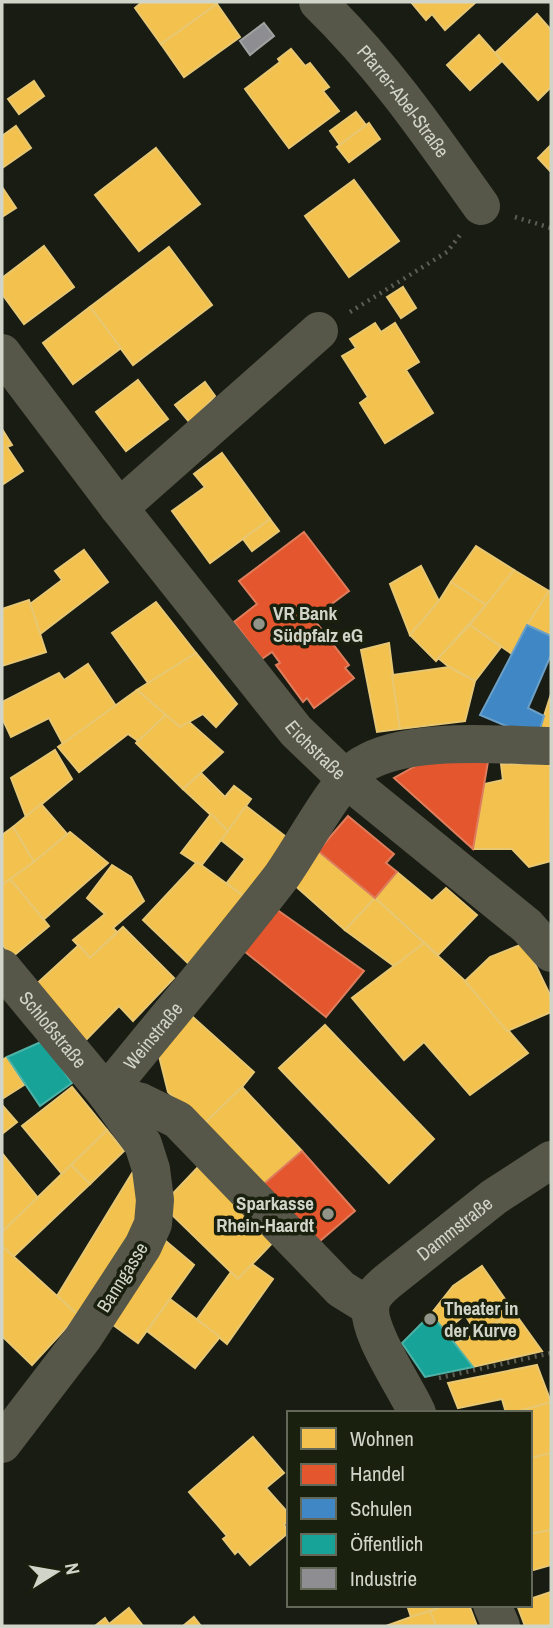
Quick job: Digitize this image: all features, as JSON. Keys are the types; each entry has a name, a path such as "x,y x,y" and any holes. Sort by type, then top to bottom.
{"street":[{"name":"Pfarrer-Abel-Straße","path":"318,2 356,38 411,106 481,206"},
{"path":"119,508 319,331"},
{"name":"Eichstraße","path":"2,353 119,508 289,722 346,779 527,926 551,953"},
{"name":"Weinstraße","path":"370,1307 341,1289 177,1120 141,1102 106,1093 281,876 346,779 362,765 378,758 430,746 551,746"},
{"name":"Schloßstraße","path":"2,968 106,1093"},
{"name":"Banngasse","path":"2,1444 83,1338 143,1246 153,1224 155,1200 151,1169 143,1144 106,1093"},
{"name":"Dammstraße","path":"370,1307 374,1294 427,1249 494,1197 551,1160"},
{"path":"370,1307 378,1339 410,1400"},
{"path":"493,1607 501,1626"}],"path":[{"path":"319,331 447,252 481,206"},
{"path":"410,1400 551,1353"}],"building: Wohnen":[{"path":"142,2 217,4 161,44 135,8"},
{"path":"411,2 476,2 445,30 432,14 426,20"},
{"path":"217,4 240,37 184,77 161,44"},
{"path":"537,14 551,30 551,87 538,100 495,53"},
{"path":"479,35 502,61 470,90 447,65"},
{"path":"291,49 305,66 310,63 329,87 323,91 339,111 289,148 245,89 280,62 278,59"},
{"path":"34,81 44,96 19,114 8,99"},
{"path":"356,112 366,125 340,145 330,131"},
{"path":"369,123 380,139 349,162 337,147"},
{"path":"16,126 31,148 2,168 2,136"},
{"path":"551,145 551,172 538,158"},
{"path":"156,148 200,204 139,251 95,195"},
{"path":"354,180 399,241 349,277 305,216"},
{"path":"2,187 16,208 2,217"},
{"path":"44,246 74,287 24,324 2,294 2,278"},
{"path":"169,247 212,305 133,365 90,307"},
{"path":"403,287 416,308 401,318 387,297"},
{"path":"90,307 121,348 73,384 43,343"},
{"path":"375,323 381,332 395,323 419,362 406,370 433,413 385,443 360,403 368,397 342,356 356,348 350,339"},
{"path":"138,380 168,419 126,451 96,412"},
{"path":"205,382 215,396 190,423 175,405"},
{"path":"2,429 12,445 7,447 23,471 2,485"},
{"path":"222,453 270,519 210,563 172,511 205,487 194,474"},
{"path":"270,519 279,531 252,551 243,539"},
{"path":"476,546 514,570 486,605 451,582"},
{"path":"84,550 108,582 40,634 30,604 62,580 55,571"},
{"path":"421,566 439,601 410,635 390,584"},
{"path":"514,570 549,591 512,654 470,625"},
{"path":"451,582 486,605 436,661 410,635 439,601"},
{"path":"549,591 551,593 551,636 527,625"},
{"path":"29,600 46,652 2,666 2,609"},
{"path":"156,602 196,653 148,683 112,633"},
{"path":"470,625 501,647 475,681 438,658"},
{"path":"389,643 400,729 377,732 361,650"},
{"path":"196,653 237,704 216,727 203,714 180,727 137,690"},
{"path":"88,664 116,706 63,744 49,718 11,737 2,718 2,702 59,673 64,680"},
{"path":"449,667 475,681 465,721 400,729 392,675"},
{"path":"137,690 166,715 138,741 128,734 79,772 58,747"},
{"path":"551,694 551,735 538,735 544,716"},
{"path":"166,715 180,727 189,722 223,752 183,789 136,743"},
{"path":"55,750 72,779 26,817 11,778"},
{"path":"501,764 550,764 551,861 529,867 512,849 473,849 484,784 503,780"},
{"path":"201,773 225,797 234,786 251,799 228,831 183,789"},
{"path":"41,804 67,834 34,862 13,827"},
{"path":"246,806 290,840 249,900 226,884 245,859 221,840"},
{"path":"211,814 228,831 201,866 181,853"},
{"path":"13,827 34,862 2,885 2,835"},
{"path":"70,832 108,863 43,920 10,879"},
{"path":"318,851 375,898 345,930 292,883"},
{"path":"197,862 249,900 193,968 143,920"},
{"path":"112,865 131,877 144,901 113,928 117,932 90,958 73,940 105,914 87,898"},
{"path":"397,872 432,901 446,888 477,915 438,955 375,898"},
{"path":"10,879 49,926 12,957 2,944 2,885"},
{"path":"375,898 424,943 394,966 345,930"},
{"path":"123,927 174,978 133,1021 119,1006 82,1044 32,988 79,945 90,958"},
{"path":"424,943 465,981 528,1053 470,1095 424,1042 404,1060 352,998"},
{"path":"525,943 551,997 551,1012 507,1031 465,981 490,957"},
{"path":"185,1010 254,1072 203,1125 168,1092 159,1056"},
{"path":"325,1025 434,1139 389,1183 279,1068"},
{"path":"7,1057 24,1085 2,1099 2,1060"},
{"path":"72,1087 107,1130 62,1174 22,1126"},
{"path":"242,1087 302,1151 259,1188 203,1125"},
{"path":"2,1105 17,1122 2,1134"},
{"path":"107,1130 124,1151 90,1184 71,1165"},
{"path":"2,1153 38,1198 2,1232"},
{"path":"201,1164 278,1237 238,1279 162,1205"},
{"path":"71,1165 90,1184 13,1257 2,1246 2,1232"},
{"path":"134,1170 144,1218 78,1315 57,1296"},
{"path":"161,1237 194,1265 138,1343 105,1319"},
{"path":"2,1246 78,1315 32,1365 2,1336"},
{"path":"252,1264 273,1279 227,1344 197,1319 231,1272 238,1279"},
{"path":"482,1266 514,1312 477,1334 465,1315 445,1331 431,1314 453,1286"},
{"path":"170,1299 220,1337 195,1368 147,1331"},
{"path":"514,1312 542,1351 473,1367 454,1343 477,1334"},
{"path":"537,1365 551,1402 519,1411 505,1411 502,1399 458,1408 448,1383"},
{"path":"551,1402 551,1453 532,1458 532,1411 519,1411"},
{"path":"253,1437 284,1473 266,1488 287,1512 287,1523 284,1524 287,1534 250,1565 238,1551 235,1554 223,1539 227,1536 189,1492"},
{"path":"551,1453 551,1530 532,1534 532,1458"},
{"path":"551,1530 551,1565 532,1570 532,1534"},
{"path":"551,1592 551,1626 525,1626 518,1607 532,1607 532,1598"},
{"path":"408,1607 441,1607 411,1617"},
{"path":"440,1607 470,1607 477,1626 436,1626 430,1611"},
{"path":"129,1608 143,1626 95,1626 105,1618 109,1624"},
{"path":"430,1611 436,1626 386,1626 411,1617"},
{"path":"194,1617 201,1626 183,1626"}],"building: Handel":[{"path":"304,532 349,591 313,618 349,665 345,668 354,678 314,708 307,698 303,702 276,665 280,663 272,652 262,659 234,622 257,604 239,581"},
{"path":"489,756 473,849 394,778 428,759"},
{"path":"348,816 394,854 386,863 397,872 375,898 318,851"},
{"path":"276,909 364,971 326,1017 239,947"},
{"path":"302,1151 355,1211 313,1247 259,1188"}],"building: Schulen":[{"path":"527,625 551,636 551,655 528,708 544,716 537,739 480,715"}],"building: Öffentlich":[{"path":"43,1041 72,1083 40,1106 7,1057"},
{"path":"431,1314 473,1367 425,1377 402,1343"}],"building: Industrie":[{"path":"264,23 274,36 250,55 240,41"}],"place":[{"name":"VR Bank Südpfalz eG","path":"259,624"},
{"name":"Sparkasse Rhein-Haardt","path":"328,1214"},
{"name":"Theater in der Kurve","path":"430,1319"}]}
